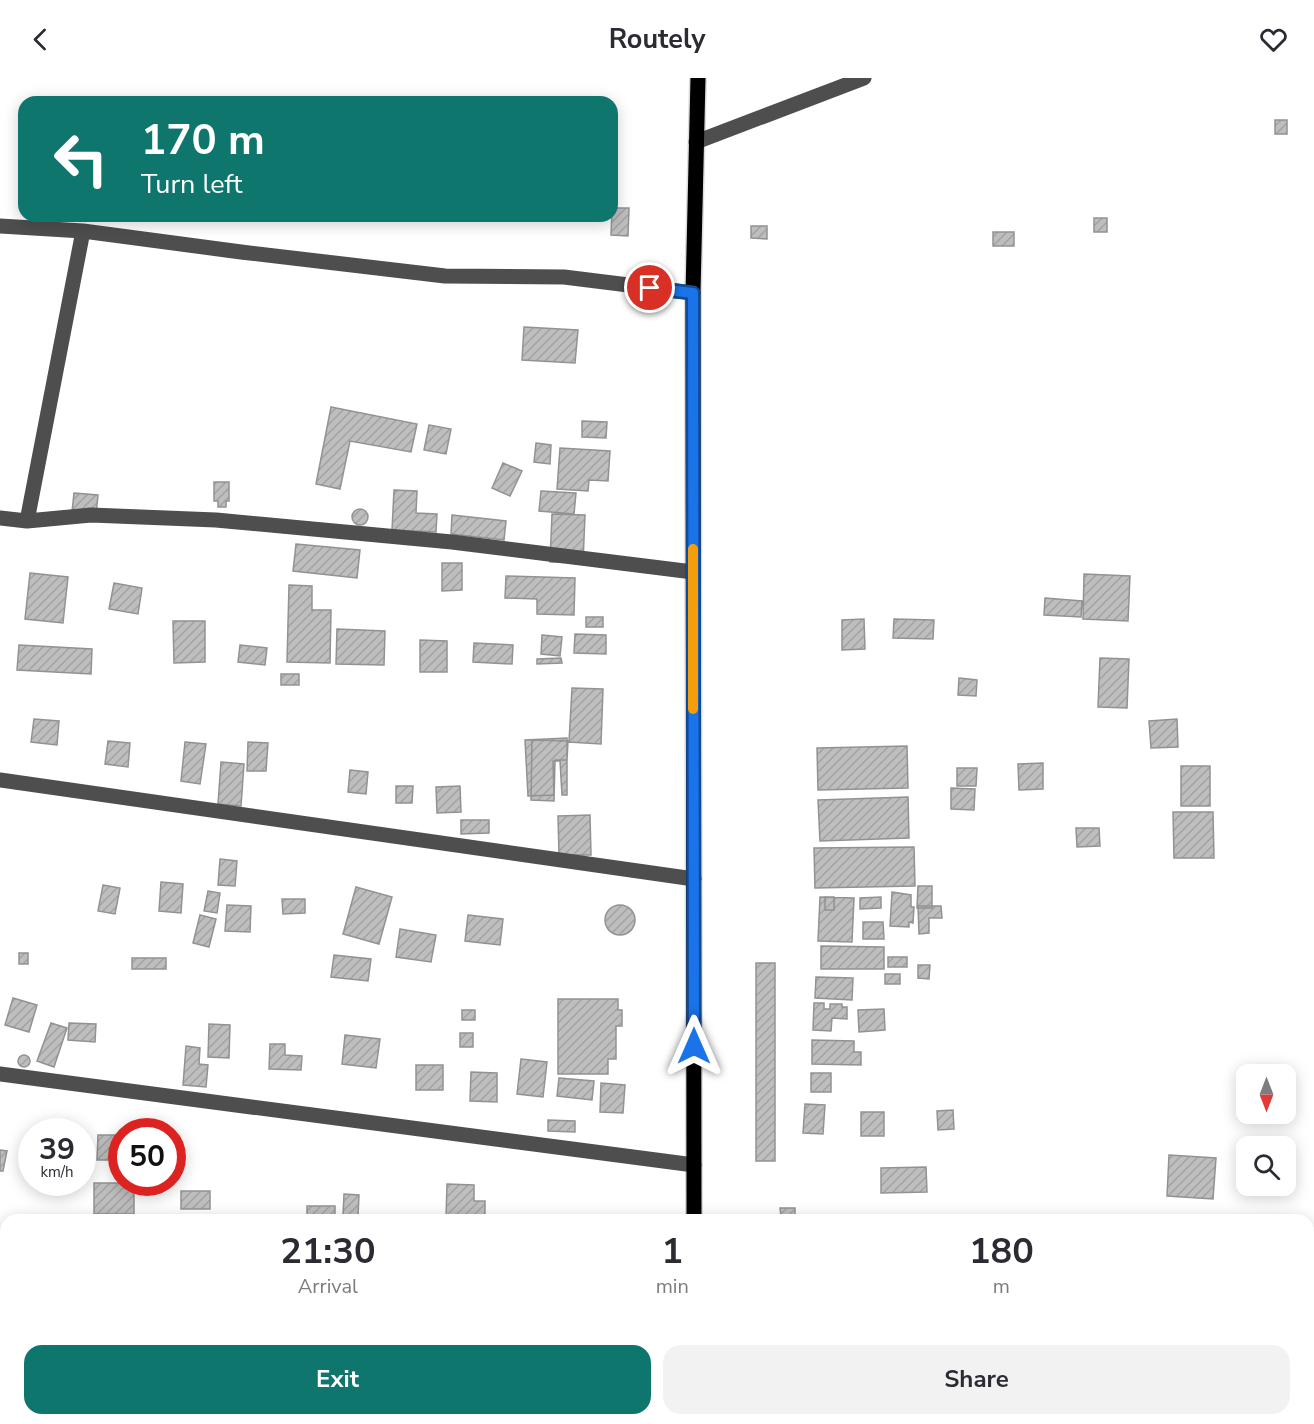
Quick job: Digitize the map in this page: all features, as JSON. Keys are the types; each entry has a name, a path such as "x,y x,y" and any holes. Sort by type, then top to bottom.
{"main road":[{"path":"694,1214 693,293 698,78"}],"street":[{"path":"696,141 864,78"},
{"path":"0,226 83,231 445,276 564,277 693,293"},
{"path":"27,521 83,231"},
{"path":"0,518 27,521 91,514 216,520 452,542 693,572"},
{"path":"0,780 694,879"},
{"path":"0,1074 694,1165"}],"building":[{"path":"1275,120 1287,120 1287,134 1275,134"},
{"path":"618,208 629,208 628,236 611,235 611,222 618,222"},
{"path":"1094,218 1107,218 1107,232 1094,232"},
{"path":"751,226 767,226 767,239 751,238"},
{"path":"993,232 1014,232 1014,246 993,246"},
{"path":"524,327 578,330 575,363 522,360"},
{"path":"331,407 417,424 411,452 350,441 340,489 316,484"},
{"path":"582,421 607,422 606,438 582,437"},
{"path":"429,425 451,429 446,454 424,450"},
{"path":"536,443 551,445 550,464 534,462"},
{"path":"560,448 610,451 608,481 589,480 588,491 557,489"},
{"path":"503,463 522,471 510,496 492,488"},
{"path":"214,482 229,482 229,501 226,501 226,507 218,507 218,501 214,501"},
{"path":"394,490 417,491 416,513 437,514 436,532 392,530"},
{"path":"541,491 576,493 574,514 539,511"},
{"path":"74,493 98,495 96,515 72,512"},
{"path":"360,509 368,517 360,525 352,517"},
{"path":"552,514 585,515 583,563 550,562"},
{"path":"452,515 506,521 504,540 451,534"},
{"path":"296,544 360,550 357,578 293,571"},
{"path":"442,563 462,563 462,590 442,591"},
{"path":"30,573 68,577 63,623 25,619"},
{"path":"1084,574 1130,576 1128,621 1083,619"},
{"path":"506,576 575,578 574,615 537,614 537,599 505,598"},
{"path":"114,583 142,588 138,614 109,609"},
{"path":"289,585 312,586 312,610 331,610 330,663 287,662"},
{"path":"1045,598 1082,601 1081,617 1044,615"},
{"path":"586,617 603,617 603,627 586,627"},
{"path":"864,619 865,649 842,650 842,620"},
{"path":"894,619 934,620 933,639 893,638"},
{"path":"173,621 205,621 205,662 174,663"},
{"path":"337,629 385,631 384,665 336,664"},
{"path":"575,634 606,635 606,654 574,653"},
{"path":"542,635 562,637 560,656 541,654"},
{"path":"420,640 447,641 447,672 420,672"},
{"path":"474,643 513,645 512,664 473,662"},
{"path":"19,645 92,649 91,674 17,670"},
{"path":"240,645 267,648 265,665 238,662"},
{"path":"561,658 562,663 537,664 537,659"},
{"path":"1100,658 1129,659 1127,708 1098,707"},
{"path":"281,674 299,674 299,685 281,685"},
{"path":"959,678 977,680 976,696 958,695"},
{"path":"572,688 603,689 601,744 569,742"},
{"path":"34,719 59,721 57,745 31,742"},
{"path":"1177,719 1178,747 1151,748 1149,721"},
{"path":"567,738 567,795 562,795 560,761 553,761 554,795 528,796 525,740"},
{"path":"532,740 568,741 567,760 555,760 554,801 531,800"},
{"path":"108,741 130,743 128,767 105,764"},
{"path":"185,742 206,744 200,784 181,781"},
{"path":"248,742 268,743 266,771 247,771"},
{"path":"907,746 908,788 818,790 817,748"},
{"path":"221,762 244,764 241,806 218,804"},
{"path":"1043,763 1043,789 1019,790 1018,764"},
{"path":"1181,766 1210,766 1210,806 1181,806"},
{"path":"957,768 977,768 976,786 957,786"},
{"path":"350,770 368,772 366,794 348,792"},
{"path":"396,786 413,786 412,803 396,803"},
{"path":"460,786 461,812 437,813 436,787"},
{"path":"951,788 975,789 974,810 951,809"},
{"path":"908,797 909,838 820,841 818,800"},
{"path":"1173,812 1213,812 1214,858 1174,858"},
{"path":"590,815 591,855 559,855 558,816"},
{"path":"461,820 489,820 489,833 461,834"},
{"path":"1076,828 1099,828 1100,846 1077,847"},
{"path":"914,847 915,886 815,888 814,848"},
{"path":"220,859 237,861 235,886 218,885"},
{"path":"161,882 183,884 181,913 159,911"},
{"path":"103,885 120,888 115,914 98,911"},
{"path":"918,886 932,886 932,908 917,908"},
{"path":"356,887 392,897 379,944 343,934"},
{"path":"208,891 220,893 217,913 204,911"},
{"path":"892,892 911,895 911,907 914,907 913,923 909,922 909,927 890,926"},
{"path":"820,897 854,898 852,942 818,941"},
{"path":"825,897 834,897 834,910 825,910"},
{"path":"881,897 881,908 860,909 860,898"},
{"path":"282,899 305,899 305,913 283,914"},
{"path":"227,905 251,906 250,932 225,931"},
{"path":"620,905 626,906 634,914 634,926 626,934 620,935 614,934 606,926 605,920 606,914 614,906"},
{"path":"918,906 941,906 942,918 929,918 929,933 919,934"},
{"path":"200,915 216,919 209,947 193,943"},
{"path":"468,915 503,919 500,945 465,941"},
{"path":"863,922 883,922 884,939 863,939"},
{"path":"400,929 436,935 431,962 396,957"},
{"path":"821,946 884,947 884,969 821,969"},
{"path":"19,953 28,953 28,964 19,964"},
{"path":"334,955 371,959 368,981 331,977"},
{"path":"888,957 907,957 907,967 888,967"},
{"path":"132,958 166,958 166,969 132,969"},
{"path":"756,963 775,963 775,1161 756,1161"},
{"path":"918,965 930,965 929,979 918,978"},
{"path":"885,974 900,974 900,984 885,984"},
{"path":"816,977 853,978 852,1000 815,998"},
{"path":"13,998 37,1005 29,1032 5,1025"},
{"path":"558,999 618,999 618,1010 622,1010 622,1026 616,1026 616,1059 608,1059 608,1074 558,1074"},
{"path":"814,1003 824,1003 824,1009 830,1009 830,1004 842,1004 842,1007 847,1007 847,1019 832,1018 831,1031 813,1030"},
{"path":"884,1009 885,1030 859,1032 858,1010"},
{"path":"462,1010 475,1010 475,1020 462,1020"},
{"path":"51,1023 67,1028 54,1067 37,1061"},
{"path":"69,1023 96,1024 95,1042 68,1040"},
{"path":"209,1024 230,1025 229,1058 208,1057"},
{"path":"460,1033 473,1033 473,1047 460,1047"},
{"path":"345,1035 380,1039 376,1068 342,1064"},
{"path":"812,1040 854,1041 854,1052 861,1052 861,1065 812,1064"},
{"path":"270,1044 285,1044 285,1055 302,1056 301,1070 269,1069"},
{"path":"186,1046 200,1048 199,1064 208,1065 206,1087 183,1085"},
{"path":"26,1055 30,1061 26,1067 22,1067 18,1059"},
{"path":"521,1059 547,1062 543,1097 517,1094"},
{"path":"416,1065 443,1065 443,1090 416,1090"},
{"path":"471,1072 497,1073 497,1102 470,1101"},
{"path":"811,1073 831,1073 831,1092 811,1092"},
{"path":"559,1078 594,1081 592,1100 557,1096"},
{"path":"601,1083 625,1085 623,1113 600,1112"},
{"path":"805,1104 825,1105 823,1134 803,1133"},
{"path":"953,1110 954,1129 938,1130 937,1111"},
{"path":"861,1112 884,1112 884,1136 861,1136"},
{"path":"548,1120 575,1121 575,1132 548,1131"},
{"path":"98,1135 108,1135 108,1160 97,1160"},
{"path":"0,1150 7,1151 3,1171 0,1171"},
{"path":"1169,1155 1216,1158 1213,1199 1167,1196"},
{"path":"926,1167 927,1192 881,1193 881,1168"},
{"path":"96,1183 108,1183 108,1196 134,1196 134,1214 94,1214"},
{"path":"447,1184 474,1185 474,1201 485,1201 485,1214 446,1214"},
{"path":"186,1191 210,1191 210,1209 181,1209 181,1196 186,1196"},
{"path":"344,1194 359,1195 358,1214 343,1214"},
{"path":"307,1206 335,1206 335,1214 307,1214"},
{"path":"780,1208 795,1208 795,1214 781,1214"}],"slow traffic":[{"path":"693,549 693,709"}],"route":[{"path":"650,288 693,293 694,1046"}]}
